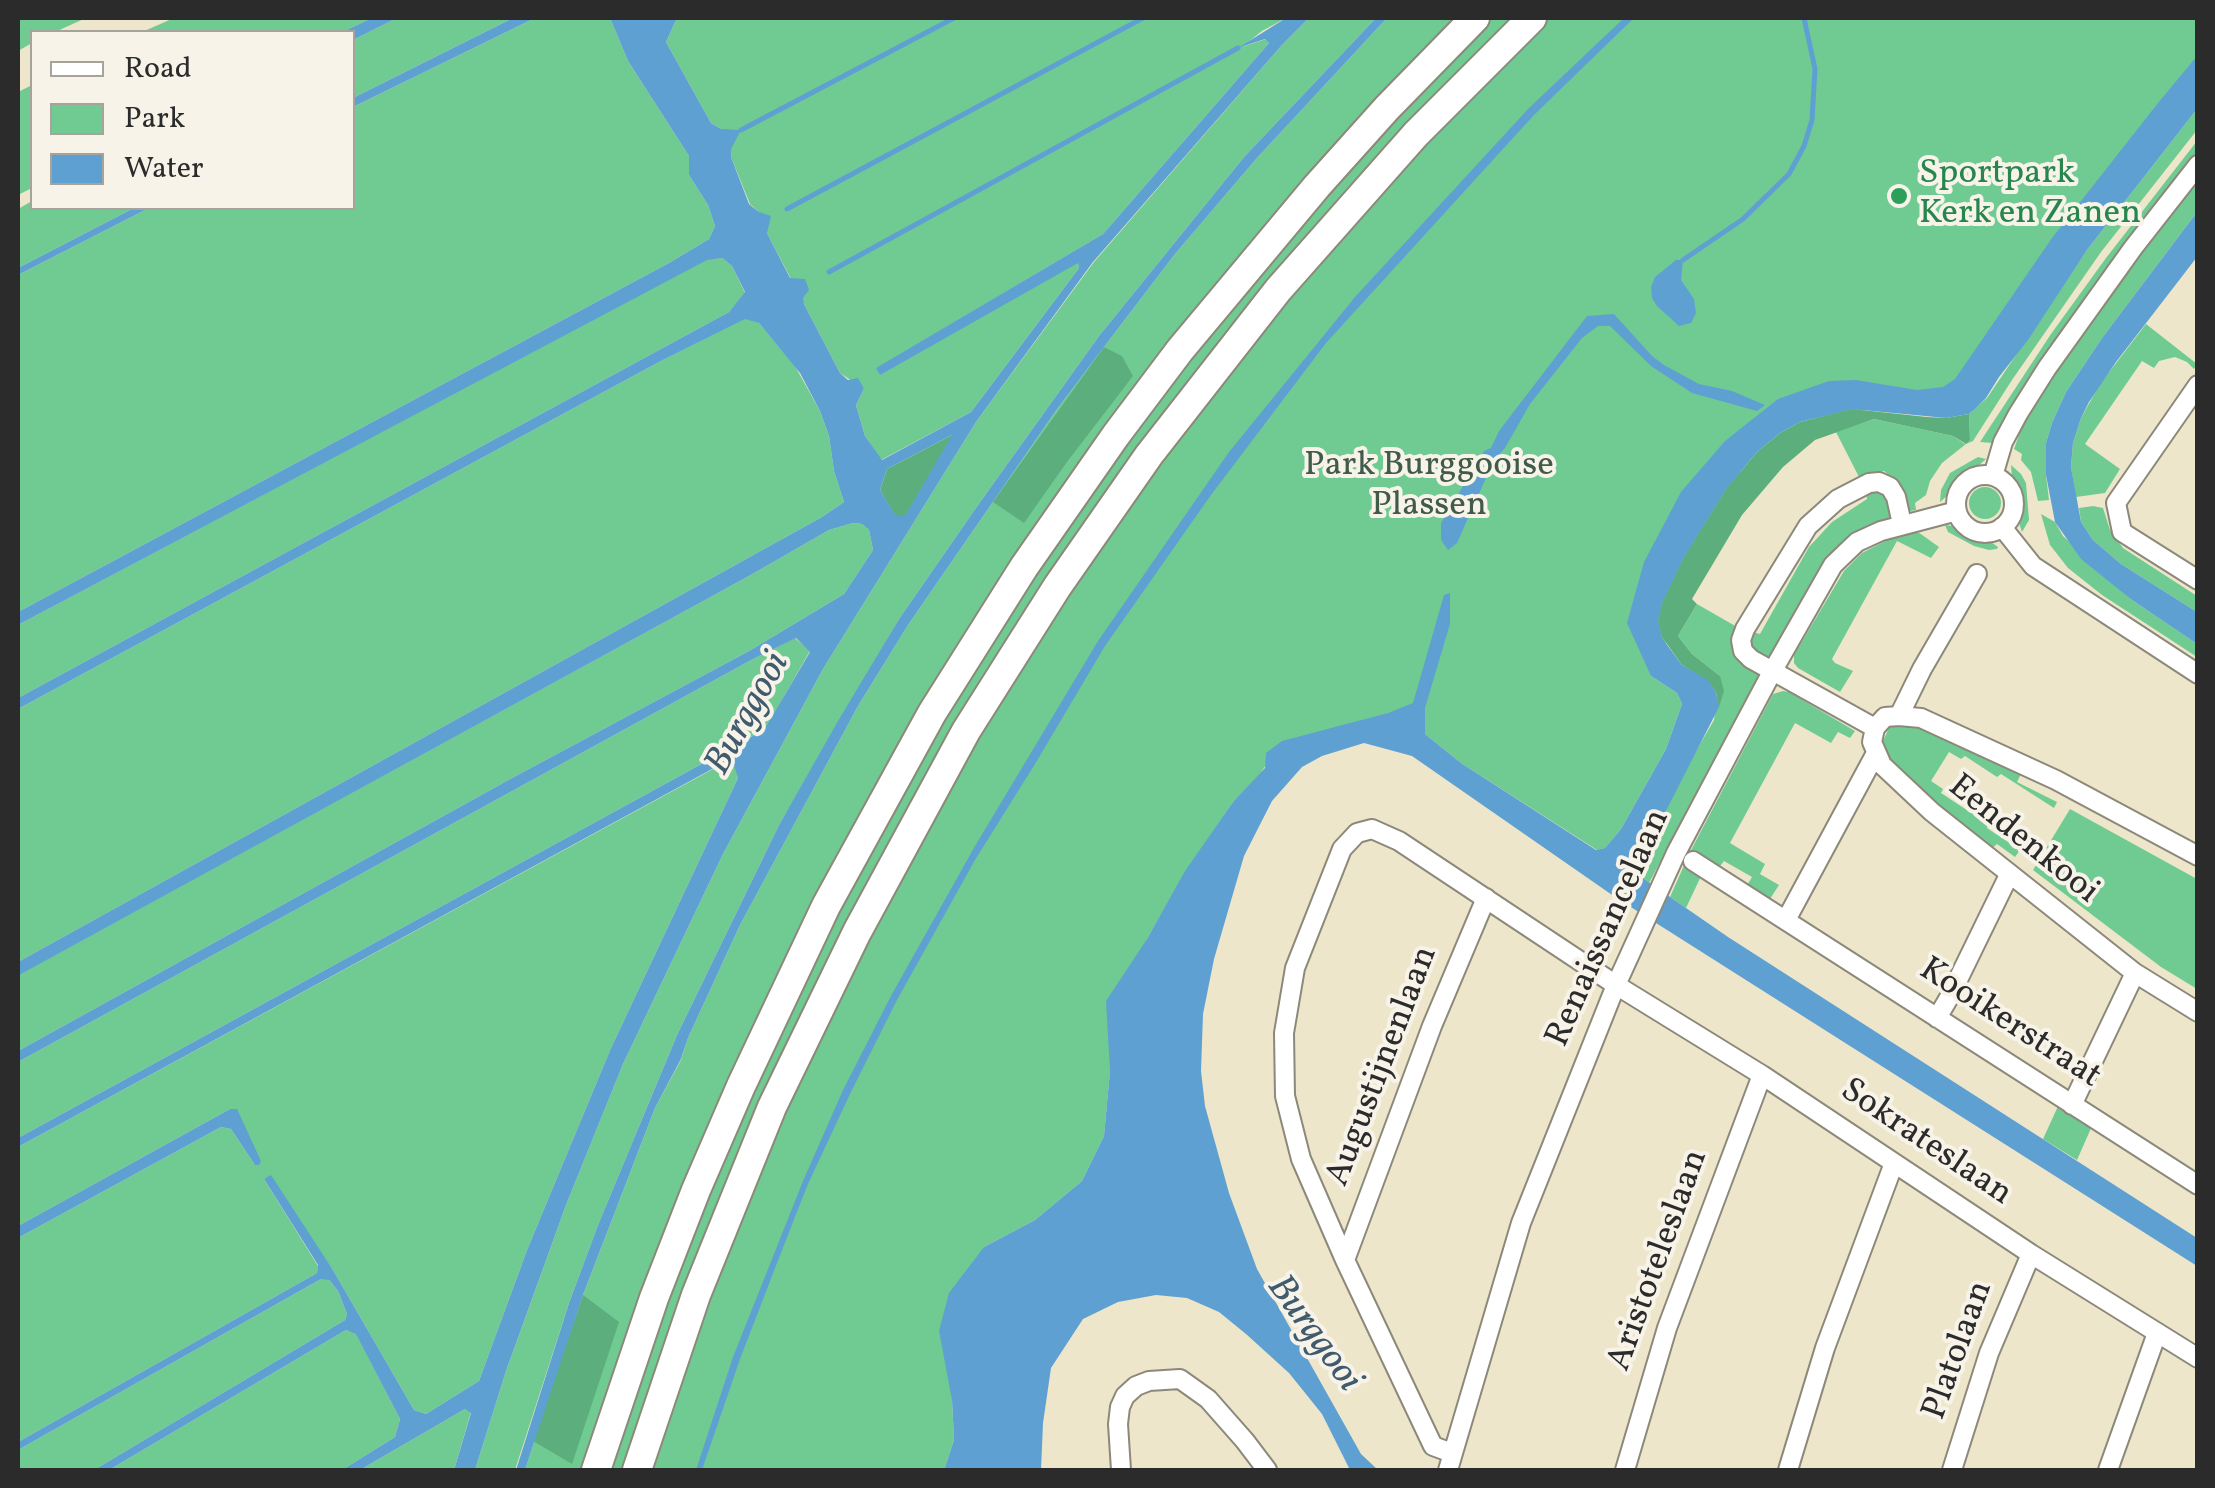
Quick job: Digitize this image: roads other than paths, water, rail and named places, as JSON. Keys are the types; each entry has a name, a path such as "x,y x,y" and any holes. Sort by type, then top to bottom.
{"highway":[{"path":"596,1470 654,1298 740,1086 826,906 932,713 1024,567 1180,350 1386,108 1475,18"},
{"path":"637,1470 696,1295 772,1107 856,932 966,731 1057,587 1149,455 1278,290 1416,134 1532,18"}],"street":[{"path":"1993,476 2003,442 2047,368 2198,165"},
{"path":"2198,386 2116,503 2122,532 2198,580"},
{"path":"1978,476 1993,476 2006,485 2013,499 2012,515 2002,527 1989,532 1975,531 1963,523 1957,511 1957,496 1965,483 1978,476"},
{"path":"1875,728 1751,659 1743,651 1741,640 1808,526 1838,499 1869,482 1879,482 1890,487 1896,496 1902,524"},
{"name":"Renaissancelaan","path":"1450,1462 1521,1224 1616,986 1664,879 1772,672 1833,565 1857,542 1902,524 1957,511"},
{"path":"2002,527 2033,566 2198,674"},
{"path":"1786,920 1876,753 1872,742 1875,728 1885,718 1899,716 1977,574"},
{"name":"Eendenkooi","path":"1899,716 1920,718 1984,746 2196,851"},
{"name":"Eendenkooi","path":"1876,753 1882,765 1932,812 2009,875 2135,972 2198,1012"},
{"name":"Augustijnenlaan","path":"1450,1462 1433,1446 1301,1159 1284,1096 1284,1033 1295,968 1342,849 1357,833 1372,829 1399,841 1616,986"},
{"name":"Kooikerstraat","path":"1693,861 2198,1185"},
{"path":"1937,1018 2009,875"},
{"name":"Augustijnenlaan","path":"1345,1260 1432,1026 1486,898"},
{"path":"2072,1105 2135,972"},
{"name":"Sokrateslaan","path":"1616,986 1762,1075 2031,1254 2198,1358"},
{"name":"Aristoteleslaan","path":"1624,1470 1667,1328 1762,1075"},
{"path":"1788,1470 1825,1348 1894,1163"},
{"name":"Platolaan","path":"1952,1470 1988,1353 2031,1254"},
{"path":"2108,1470 2157,1333"},
{"path":"1121,1470 1118,1424 1126,1396 1136,1386 1150,1381 1180,1379 1208,1399 1267,1470"}],"water":[{"path":"372,18 397,18 355,39 355,30 346,30"},
{"path":"513,18 535,18 355,106 355,97"},
{"path":"610,18 676,20 666,42 711,123 721,129 741,130 731,157 749,204 771,216 767,233 790,278 805,279 809,290 804,304 840,373 848,380 858,378 861,383 864,389 856,405 865,436 882,460 971,412 1079,268 1078,263 880,375 876,368 1103,234 1269,43 1265,39 1238,48 1286,18 1309,18 1093,262 976,422 823,669 723,854 623,1064 566,1205 475,1470 454,1470 471,1413 465,1409 360,1470 342,1470 395,1437 400,1419 356,1334 346,1330 109,1470 94,1470 345,1320 347,1314 338,1291 329,1280 321,1279 18,1450 18,1442 317,1273 318,1265 264,1179 271,1175 333,1270 414,1410 426,1414 479,1381 527,1250 611,1048 738,778 734,766 725,762 18,1147 18,1138 760,732 810,652 796,638 18,1062 18,1051 749,651 844,594 873,550 869,530 862,524 829,530 18,978 18,962 844,502 829,436 800,373 759,323 745,319 18,709 18,698 729,312 745,292 732,266 722,258 707,260 18,625 18,612 709,239 715,226 708,205 689,175 689,156 628,61","holes":["952,435 905,516 896,516 880,490 887,469"]},
{"path":"1376,18 1387,18 1257,158 1175,254 1055,412 908,625 858,706 740,925 655,1108 583,1295 525,1470 516,1470 569,1303 677,1035 779,825 838,721 899,619 1099,336 1244,157"},
{"path":"1624,18 1634,18 1534,115 1326,343 1211,495 1105,646 975,860 850,1094 808,1184 702,1470 696,1470 733,1357 843,1090 975,846 1098,641 1229,452 1355,297 1529,108"},
{"path":"2197,56 2197,109 2087,250 2028,340 1976,408 1969,414 1946,418 1852,409 1800,422 1757,452 1726,489 1683,559 1662,603 1658,621 1662,638 1682,665 1708,680 1719,707 1646,850 1644,879 2197,1238 2197,1266 1615,897 1412,756 1364,743 1322,756 1302,767 1272,801 1244,856 1214,959 1203,1014 1201,1071 1205,1106 1229,1193 1257,1269 1361,1454 1378,1470 1350,1470 1322,1414 1289,1373 1219,1312 1187,1298 1156,1295 1118,1302 1083,1319 1051,1368 1041,1470 944,1470 954,1440 952,1400 939,1331 949,1293 984,1247 1035,1220 1082,1181 1104,1136 1110,1071 1106,1001 1185,871 1233,802 1265,768 1266,753 1282,741 1413,703 1444,595 1450,593 1450,624 1425,708 1425,734 1461,763 1596,850 1605,848 1621,829 1666,749 1682,704 1677,693 1651,676 1627,623 1644,562 1681,492 1725,441 1778,399 1829,381 1856,380 1917,390 1943,387 1955,379 2052,238"},
{"path":"130,210 145,210 18,275 18,268"},
{"path":"2197,212 2197,257 2089,402 2073,443 2071,467 2081,522 2093,540 2121,564 2197,612 2197,644 2081,559 2055,522 2046,475 2046,443 2066,392"},
{"path":"1676,260 1683,260 1681,280 1694,299 1696,313 1691,323 1679,326 1657,306 1651,287 1655,277"},
{"path":"1614,314 1664,365 1699,384 1732,391 1765,405 1757,411 1692,393 1651,366 1610,326 1598,326 1582,338 1530,404 1494,460 1457,543 1448,550 1441,540 1441,523 1484,451 1491,448 1499,431 1587,316"},
{"path":"230,1109 237,1109 261,1161 259,1165 255,1165 231,1129 221,1127 18,1238 18,1226"}],"waterway":[{"path":"741,130 954,18"},
{"path":"787,209 1143,18"},
{"path":"1683,260 1743,219 1789,174 1804,146 1812,120 1815,69 1804,18"},
{"path":"829,272 1238,48"}],"place":[{"name":"Sportpark Kerk en Zanen","path":"1899,196"}],"park label":[{"name":"Park Burggooise Plassen","path":"1429,488"}],"water label":[{"name":"Burggooi","path":"750,715"},
{"name":"Burggooi","path":"1312,1335"}]}
